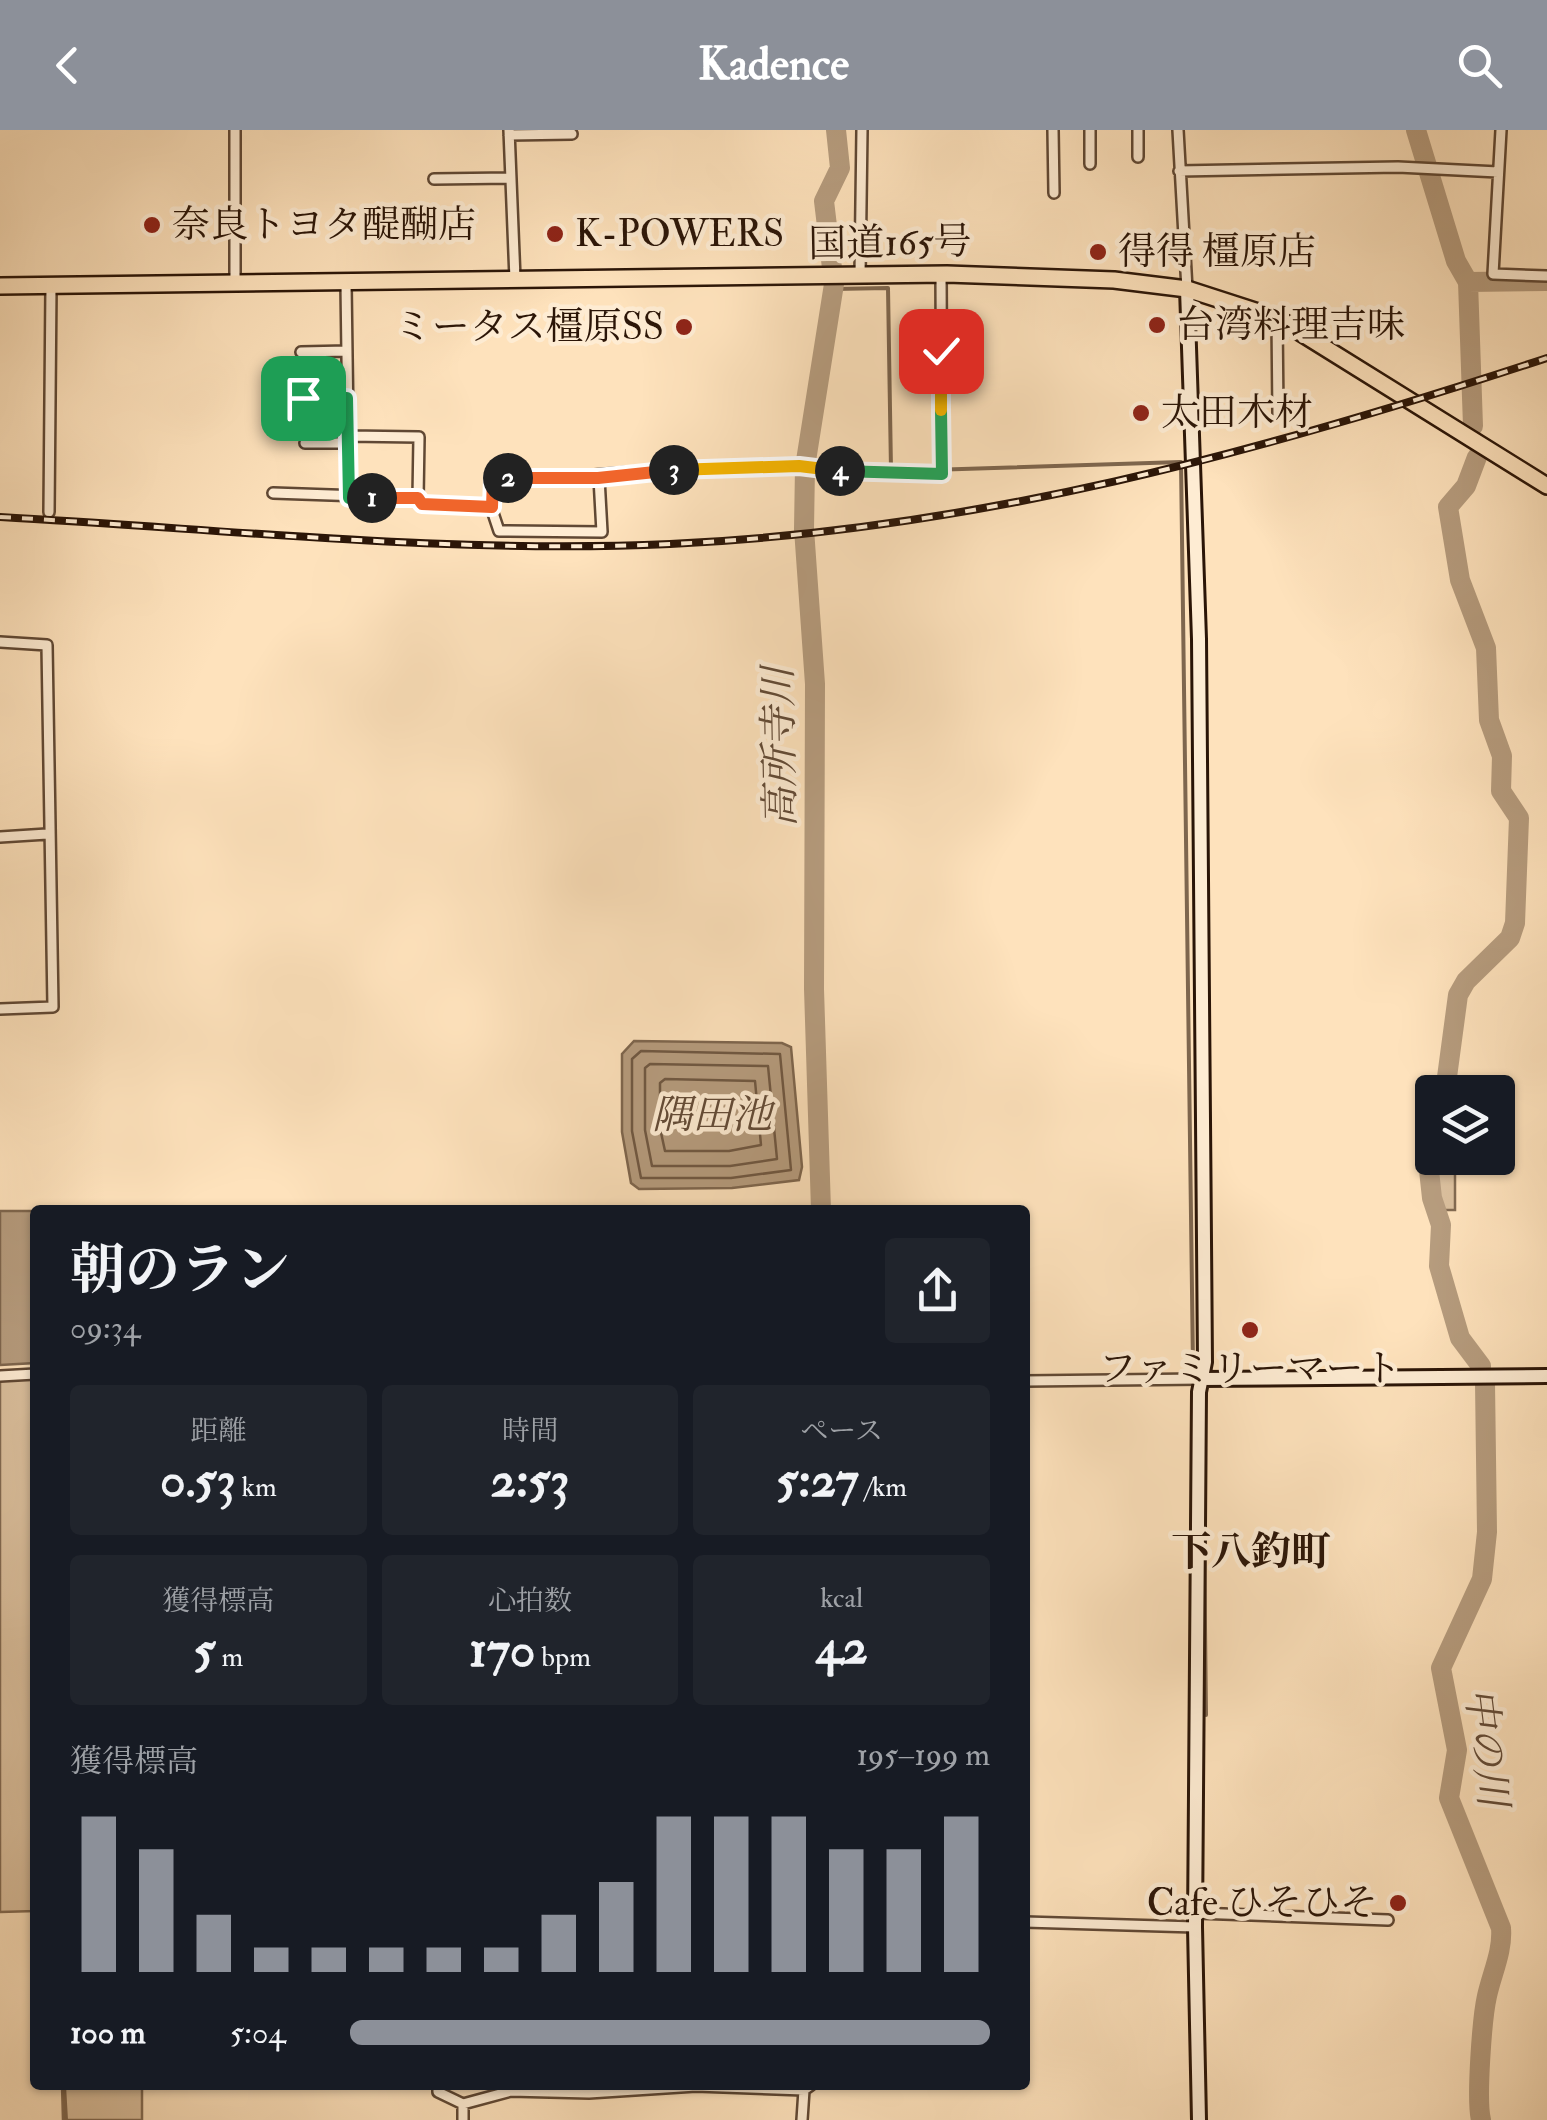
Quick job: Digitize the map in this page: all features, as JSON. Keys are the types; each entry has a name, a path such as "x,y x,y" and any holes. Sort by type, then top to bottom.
{"highway":[{"name":"国道165号","path":"0,286 940,274 1114,280 1187,289 1278,318 1547,486"}],"street":[{"path":"235,130 235,283"},
{"path":"860,276 862,130"},
{"path":"1053,130 1054,194"},
{"path":"1090,130 1090,164"},
{"path":"1138,130 1138,156"},
{"path":"1178,130 1200,639 1202,1379 1195,1920 1199,2120"},
{"path":"1501,130 1493,274 1547,276"},
{"path":"516,279 509,132 572,134"},
{"path":"1179,171 1498,172"},
{"path":"434,180 511,178"},
{"path":"598,478 602,532 499,531 492,507 493,478 598,478 606,474 716,467 942,474 940,274"},
{"path":"346,284 349,498"},
{"path":"49,512 51,286"},
{"path":"1278,318 1278,414"},
{"path":"301,352 346,351"},
{"path":"303,398 347,398"},
{"path":"305,443 419,437 418,498 422,504 492,507"},
{"path":"273,493 418,498"},
{"path":"0,642 48,645 47,834 52,1007 0,1009"},
{"path":"0,837 47,834"},
{"path":"0,1376 30,1374"},
{"path":"1030,1382 1547,1376"},
{"path":"1030,1922 1388,1920"},
{"path":"438,2090 463,2104 512,2091 606,2090"},
{"path":"802,2120 807,2090"},
{"path":"462,2120 463,2104"}],"shaded area":[{"path":"1436,1175 1455,1175 1455,1210 1441,1210"},
{"path":"30,1379 30,1911 0,1912 0,1381"},
{"path":"62,2090 142,2090 142,2120 63,2120"}],"water":[{"name":"隅田池","path":"634,1041 782,1043 791,1047 802,1167 799,1180 732,1188 639,1189 631,1183 622,1132 622,1054"},
{"path":"0,1211 30,1211 30,1363 0,1365"}],"waterway":[{"name":"高所寺川","path":"832,268 824,201 840,168 836,130"},
{"name":"中の川","path":"1416,130 1456,261 1468,282 1473,426"},
{"path":"1468,282 1547,281"},
{"name":"高所寺川","path":"821,1205 814,989 815,684 804,529 805,467 834,284"},
{"path":"833,289 888,288 891,470"},
{"name":"中の川","path":"1447,1075 1458,995 1466,981 1510,938 1515,923 1519,818 1501,791 1502,756 1489,720 1486,648 1460,580 1448,507 1466,486 1477,457"},
{"path":"930,470 1181,462 1193,1366"},
{"name":"中の川","path":"1430,1175 1441,1225 1439,1266 1460,1338 1481,1366"},
{"name":"中の川","path":"1481,2120 1483,2022 1501,1928 1449,1798 1457,1750 1441,1668 1482,1579 1487,1532 1485,1383"},
{"path":"1204,1540 1206,1715"},
{"path":"64,2090 66,2120"}],"railway":[{"path":"0,517 503,546 670,544 784,536 1006,504 1115,481 1331,425 1547,358"}],"place":[{"name":"奈良トヨタ醍醐店","path":"152,225"},
{"name":"K-POWERS","path":"555,234"},
{"name":"得得 橿原店","path":"1098,252"},
{"name":"台湾料理吉味","path":"1157,325"},
{"name":"ミータス橿原SS","path":"684,327"},
{"name":"太田木材","path":"1141,413"},
{"name":"ファミリーマート","path":"1250,1330"},
{"name":"Cafe ひそひそ","path":"1398,1903"}],"district":[{"name":"下八釣町","path":"1251,1552"}],"route":[{"path":"303,398 347,398 349,498 418,498 422,504 492,507 493,478 598,478 606,474 716,467 799,466 942,474 941,351"}]}
